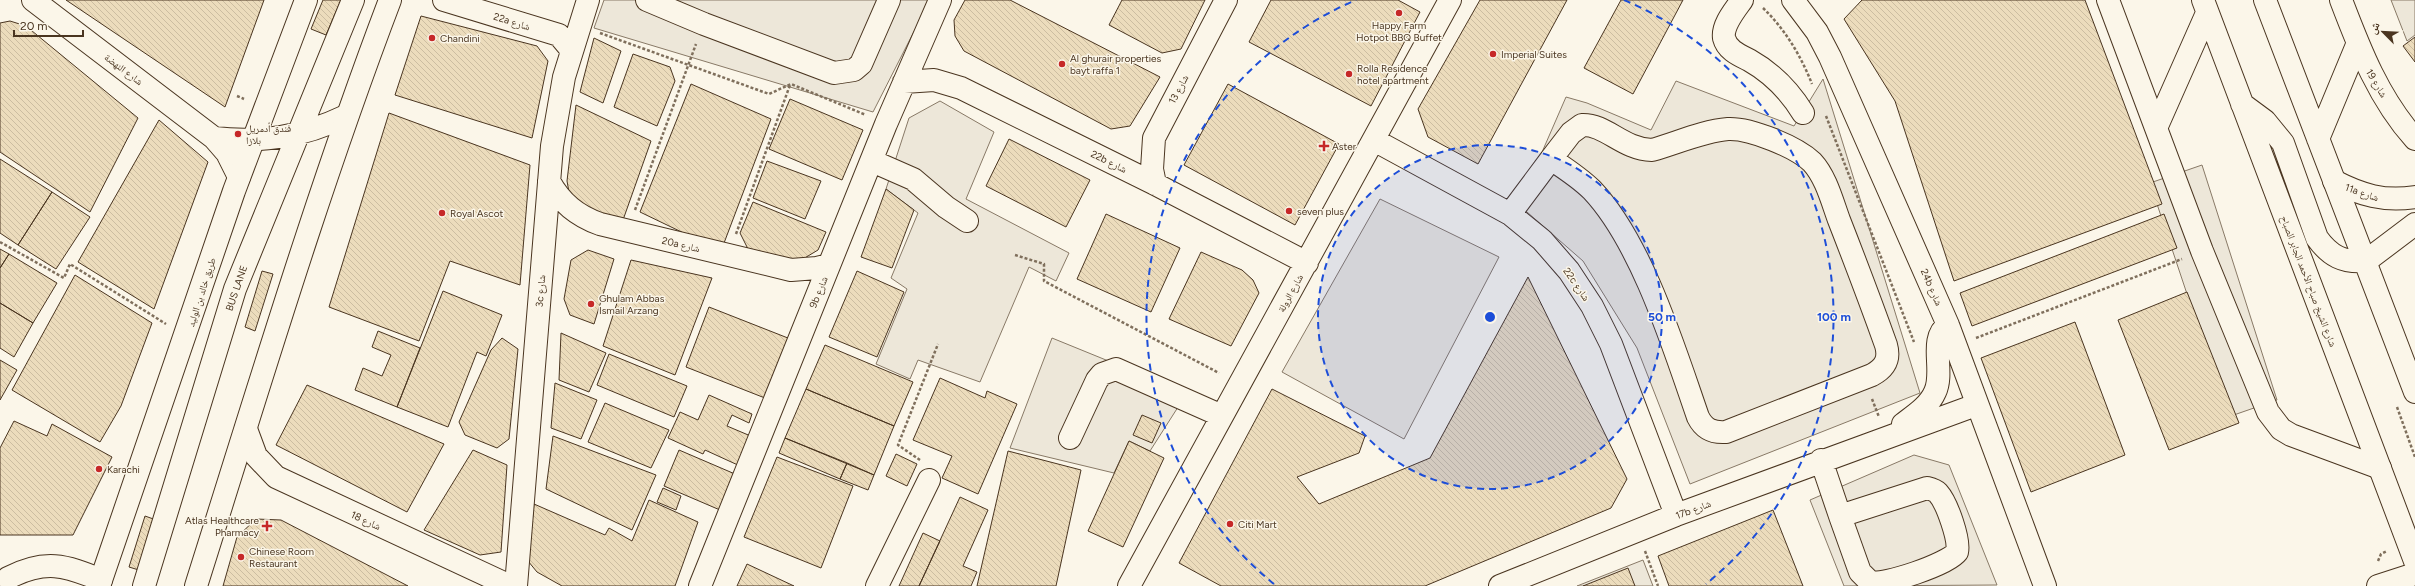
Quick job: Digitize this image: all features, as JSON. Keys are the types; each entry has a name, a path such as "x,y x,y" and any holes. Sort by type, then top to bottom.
{"street":[{"name":"شارع النهضة","path":"33,0 214,138 227,153 239,177"},
{"name":"طريق خالد بن الوليد","path":"100,583 186,336 239,177 306,0"},
{"name":"BUS LANE","path":"144,586 235,289 353,0"},
{"path":"196,586 346,116 390,0"},
{"name":"22a شارع","path":"444,0 559,36 569,47 571,53"},
{"name":"3c شارع","path":"516,586 549,181 558,111 571,53 588,0"},
{"path":"645,0 834,73 844,73 854,70 861,64 889,0"},
{"name":"9b شارع","path":"700,586 886,124 940,0"},
{"name":"شارع 13","path":"1155,184 1152,153 1157,131 1226,0"},
{"name":"شارع الرولة","path":"1129,586 1450,0"},
{"path":"1742,0 1724,30 1724,38 1728,46 1772,75 1794,97 1803,113"},
{"name":"24b شارع","path":"1793,0 1817,32 1830,57 1948,325 2038,584"},
{"path":"2108,0 2202,251 2263,402 2274,421 2291,434 2380,468"},
{"path":"2265,0 2334,181 2410,369 2415,392"},
{"name":"شارع 19","path":"2341,0 2357,44 2378,86 2415,139"},
{"path":"2156,126 2205,6"},
{"name":"شارع الشيخ صباح الأحمد الجابر الصباح","path":"2205,6 2415,561"},
{"path":"2318,139 2357,44"},
{"name":"22b شارع","path":"904,82 934,80 961,88 1155,184 1307,263"},
{"path":"2242,104 2265,121 2283,143 2317,238 2325,250 2337,258 2351,262 2366,261 2415,224"},
{"path":"214,138 253,141 298,135 324,127 346,116"},
{"path":"1510,214 1551,159 1576,128 1589,125 1625,144 1643,150 1652,150 1716,131 1730,129 1757,134 1803,156 1812,162 1822,177 1886,344 1888,352 1884,366 1879,372 1863,379 1726,432 1712,431 1706,428 1698,417 1670,336 1623,231 1592,190 1577,176 1551,159"},
{"name":"22c شارع","path":"1374,140 1510,214 1526,226 1556,255 1592,306 1611,344 1676,515"},
{"path":"872,161 913,179 946,207 967,221"},
{"name":"20a شارع","path":"549,181 556,193 575,213 600,224 791,270 817,268 829,265"},
{"name":"11a شارع","path":"2334,181 2355,192 2376,199 2398,200 2415,197"},
{"name":"17b شارع","path":"1887,436 1923,408 1935,392 1940,373 1938,339 1943,328 1948,325"},
{"path":"1070,438 1097,380 1102,374 1116,369 1222,416"},
{"name":"17b شارع","path":"1500,586 1676,515 1821,460 1976,405"},
{"name":"شارع 18","path":"246,430 256,456 276,477 510,586"},
{"path":"1821,460 1840,516 1860,572 1870,582 1884,583 1948,560 1957,552 1958,539 1941,498 1933,489 1920,489 1840,516"},
{"path":"877,586 929,480"},
{"path":"4,576 24,569 43,565 61,566 100,583"},
{"path":"2378,586 2415,574"},
{"path":"4,576 29,586"}],"path":[{"path":"627,231 704,24"},
{"path":"580,26 769,94 791,84 886,124"},
{"path":"728,255 800,60"},
{"path":"0,242 64,278 70,264 186,336"},
{"path":"1956,345 2202,251"},
{"path":"1015,255 1044,264 1044,280 1240,384"},
{"path":"929,480 919,458 898,445 938,344"},
{"path":"1863,379 1887,436"},
{"path":"1637,530 1658,586"}],"shaded area":[{"path":"604,0 930,0 873,112 594,28"},
{"path":"2391,0 2415,0 2415,35 2407,41"},
{"path":"1823,79 1920,393 1690,484 1637,348 1583,261 1519,205 1566,97 1587,103 1651,130 1676,81 1794,126"},
{"path":"940,101 994,132 966,199 1069,253 1056,281 1029,267 980,382 918,360 910,379 876,364 907,289 891,278 918,213 886,189 909,118"},
{"path":"2202,165 2277,400 2228,417 2150,183"},
{"path":"1380,199 1499,257 1404,439 1282,372"},
{"path":"1052,338 1187,393 1150,451 1129,441 1114,473 1010,448"},
{"path":"1914,455 1949,465 1997,585 1844,586 1810,500"},
{"path":"1643,560 1653,586 1577,586"}],"building":[{"path":"66,0 264,0 225,107"},
{"path":"323,0 341,0 326,35 311,29"},
{"name":"Al ghurair properties bayt raffa 1","path":"965,0 1010,0 1160,77 1130,126 1111,129 964,51 955,36 954,20"},
{"path":"1122,0 1205,0 1181,49 1162,53 1109,25"},
{"name":"Rolla Residence hotel apartment","path":"1271,0 1398,0 1420,12 1371,106 1249,42"},
{"name":"Imperial Suites","path":"1480,0 1567,0 1478,164 1428,137 1418,109"},
{"path":"1621,0 1683,0 1633,94 1584,68"},
{"path":"1862,0 2085,0 2162,204 1954,281 1895,101 1844,19"},
{"path":"421,16 537,46 548,61 532,138 395,95"},
{"path":"10,21 26,26 138,118 90,212 0,152 0,23"},
{"path":"2415,37 2415,62 2403,46"},
{"path":"594,38 621,51 603,103 580,92"},
{"path":"633,54 670,67 675,81 657,126 614,107"},
{"path":"691,84 771,119 721,251 640,212"},
{"path":"1228,84 1339,144 1295,225 1184,165"},
{"path":"790,99 863,130 842,180 769,149"},
{"path":"576,105 651,141 623,220 582,209 569,192 567,181"},
{"name":"Royal Ascot","path":"389,113 530,165 520,285 450,261 419,341 329,307"},
{"path":"159,120 208,162 154,309 78,262"},
{"path":"1009,139 1090,180 1066,227 986,186"},
{"path":"0,159 52,192 18,245 0,233"},
{"path":"767,161 821,181 805,219 753,198"},
{"path":"886,189 914,210 892,268 861,257"},
{"path":"52,192 90,217 56,269 18,245"},
{"path":"753,202 826,232 818,250 798,262 749,251 740,233"},
{"path":"1106,214 1180,248 1151,312 1077,279"},
{"path":"2164,214 2177,248 1972,326 1960,293"},
{"path":"0,249 9,254 0,268"},
{"path":"588,250 614,259 594,324 570,315 564,299 571,260"},
{"path":"1201,252 1242,270 1253,280 1259,293 1231,346 1169,319"},
{"path":"9,254 57,283 33,323 0,303 0,268"},
{"path":"631,260 712,278 675,375 603,346"},
{"path":"262,271 273,274 255,331 245,327"},
{"path":"857,271 904,292 877,357 829,337"},
{"path":"75,275 152,323 121,406 100,442 12,390"},
{"path":"1528,277 1627,479 1611,508 1425,586 1221,586 1179,563 1272,389 1365,436 1359,453 1297,477 1319,504 1430,458"},
{"path":"443,291 502,315 486,356 477,352 448,427 397,407"},
{"path":"2187,292 2239,423 2169,450 2118,320"},
{"path":"0,303 33,323 14,357 0,348"},
{"path":"709,307 793,340 770,400 686,367"},
{"path":"2075,322 2125,455 2031,492 1981,358"},
{"path":"378,331 420,348 397,407 355,390 363,368 382,376 391,355 372,347"},
{"path":"561,333 606,353 589,392 559,380"},
{"path":"502,338 518,349 509,439 497,448 465,435 459,422 491,350"},
{"path":"825,345 913,382 894,426 806,389"},
{"path":"609,354 687,386 674,417 597,385"},
{"path":"0,360 17,370 0,400"},
{"path":"940,378 985,398 987,391 1017,404 978,494 942,478 952,456 913,440"},
{"path":"555,383 597,400 581,439 551,428"},
{"path":"307,385 444,444 407,512 276,445"},
{"path":"806,389 894,426 874,475 785,438"},
{"path":"709,395 752,414 749,423 732,415 727,426 753,437 740,466 705,450 703,454 668,438 680,412 698,420"},
{"path":"605,403 669,430 651,468 588,442"},
{"path":"1142,415 1161,423 1152,443 1133,435"},
{"path":"14,421 47,436 52,424 112,457 73,535 0,535 0,448"},
{"path":"553,436 656,475 632,530 546,489"},
{"path":"785,438 847,463 840,479 779,453"},
{"path":"1129,441 1164,458 1123,547 1088,531"},
{"path":"473,450 507,465 501,552 480,555 424,530"},
{"path":"679,450 735,474 720,510 664,486"},
{"path":"1008,451 1081,470 1056,586 977,586"},
{"path":"896,454 917,464 907,486 886,476"},
{"path":"777,457 853,486 821,568 744,537"},
{"path":"847,463 874,475 868,490 840,479"},
{"path":"663,488 681,496 676,510 657,502"},
{"path":"960,497 988,510 963,566 977,572 971,586 919,586"},
{"path":"649,500 698,522 675,586 562,586 537,572 528,561 534,504 605,535 609,528 632,541"},
{"path":"1773,510 1803,586 1669,586 1658,556"},
{"path":"145,516 159,521 142,571 129,567"},
{"path":"256,519 281,520 408,586 223,586 237,537"},
{"path":"923,533 940,541 919,586 899,586"},
{"path":"747,564 794,586 737,586"},
{"path":"1628,568 1635,586 1583,586"}],"place":[{"name":"Happy Farm Hotpot BBQ Buffet","path":"1399,13"},
{"name":"Chandini","path":"432,38"},
{"name":"Imperial Suites","path":"1493,54"},
{"name":"Al ghurair properties bayt raffa 1","path":"1062,64"},
{"name":"Rolla Residence hotel apartment","path":"1349,74"},
{"name":"فندق أدمريل بلازا","path":"238,134"},
{"name":"Aster","path":"1324,146"},
{"name":"seven plus","path":"1289,211"},
{"name":"Royal Ascot","path":"442,213"},
{"name":"Ghulam Abbas Ismail Arzang","path":"591,304"},
{"name":"Karachi","path":"99,469"},
{"name":"Citi Mart","path":"1230,524"},
{"name":"Atlas Healthcare Pharmacy","path":"267,526"},
{"name":"Chinese Room Restaurant","path":"241,557"}]}
